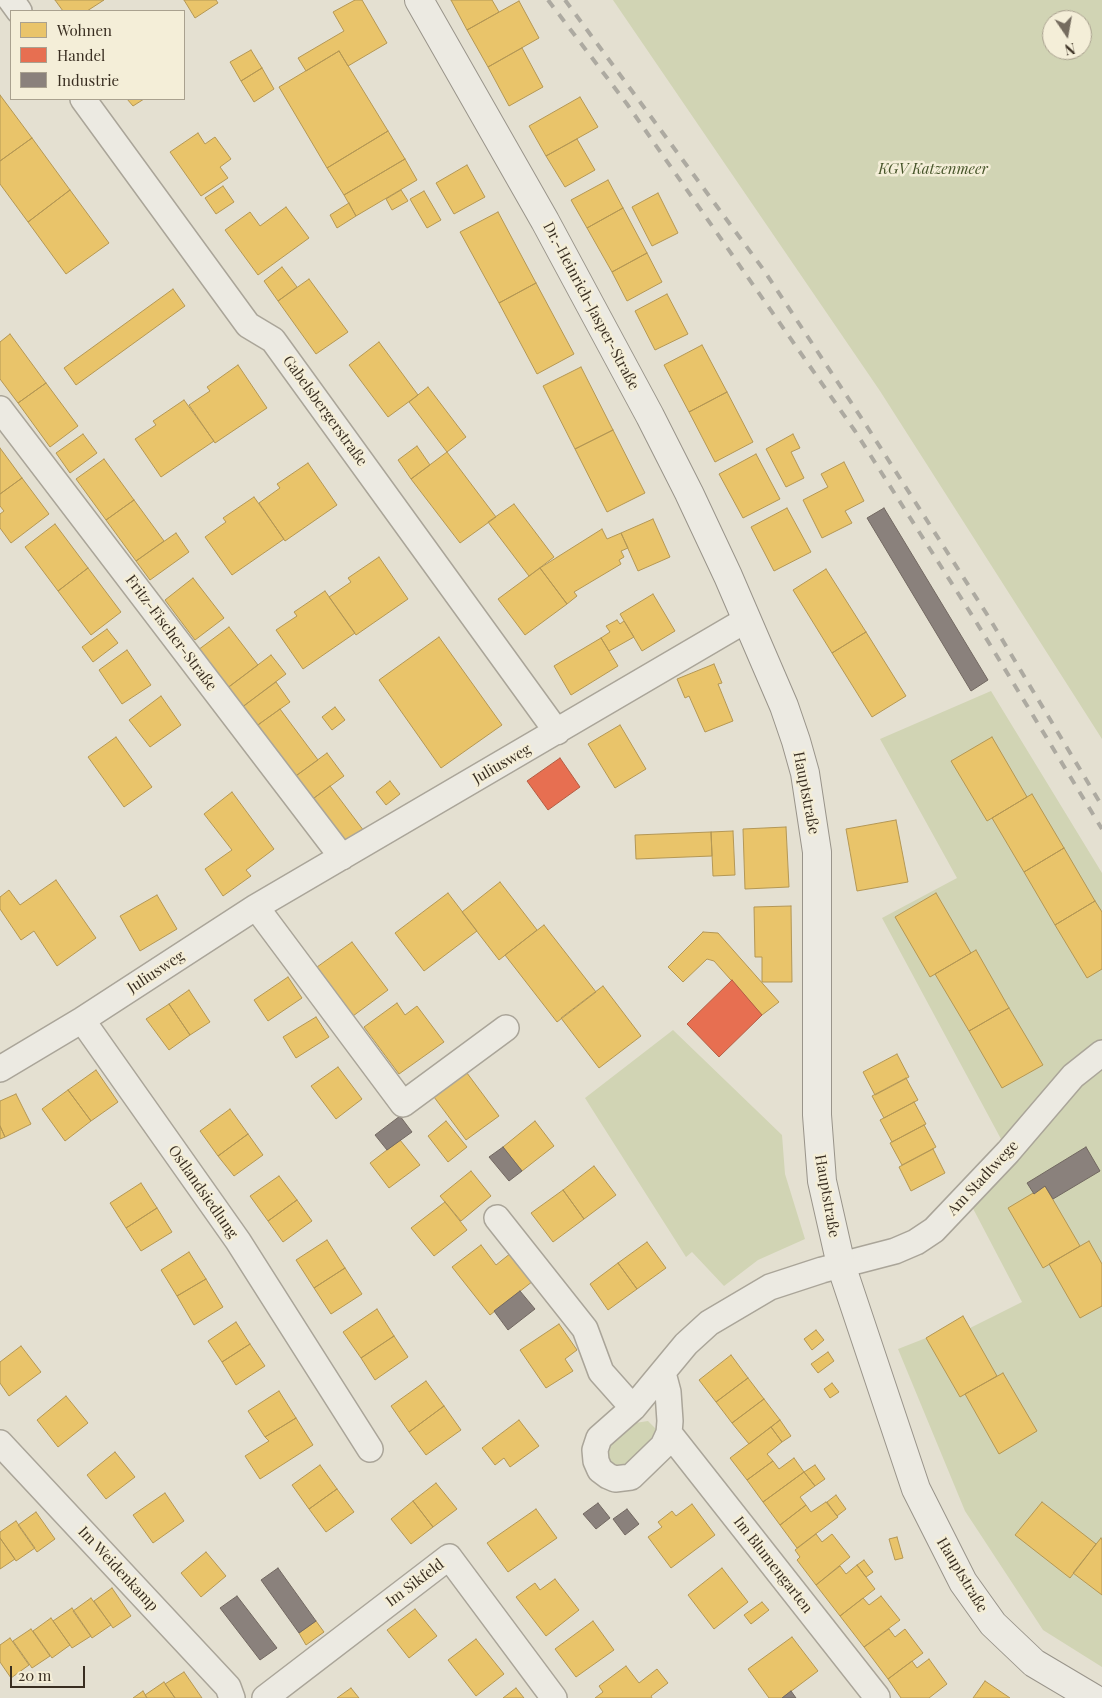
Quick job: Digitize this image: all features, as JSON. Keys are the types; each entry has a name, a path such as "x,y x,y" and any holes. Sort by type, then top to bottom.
{"street":[{"name":"Dr.-Heinrich-Jasper-Straße","path":"419,0 546,221 650,416 689,493 746,620"},
{"name":"Gabelsbergerstraße","path":"84,100 248,325 273,340 557,732"},
{"name":"Fritz-Fischer-Straße","path":"0,409 342,857"},
{"name":"Juliusweg","path":"82,1020 256,907 746,620"},
{"name":"Hauptstraße","path":"746,620 784,706 796,741 812,813 818,892 818,1144 827,1206 841,1265 916,1489 963,1582 993,1624 1020,1651 1059,1679 1093,1698"},
{"path":"256,907 403,1104 506,1028"},
{"path":"0,1069 82,1020"},
{"name":"Ostlandsiedlung","path":"82,1020 238,1241 370,1449"},
{"name":"Am Stadtwege","path":"841,1265 895,1251 916,1242 934,1230 996,1165 1073,1076 1102,1053"},
{"path":"497,1218 585,1329 601,1372 633,1408"},
{"path":"663,1373 670,1405 669,1433 658,1452 631,1477 615,1479 608,1476 600,1470 596,1461 596,1444 604,1432 633,1408 686,1344 709,1323 741,1303 796,1277 841,1265"},
{"name":"Im Blumengarten","path":"669,1433 877,1697"},
{"name":"Im Weidenkamp","path":"0,1442 228,1687 232,1698"},
{"name":"Im Sikfeld","path":"265,1698 449,1557 554,1698"}],"green space":[{"name":"KGV Katzenmeer","path":"613,0 1102,0 1102,739 880,391"},
{"path":"991,691 1102,873 1102,1667 1043,1630 965,1511 898,1349 926,1338 963,1316 970,1328 1022,1302 967,1197 1008,1152 882,918 957,878 880,739"},
{"path":"673,1030 782,1135 785,1174 805,1239 758,1260 724,1286 692,1252 686,1257 585,1098"},
{"path":"648,1421 660,1433 630,1466 616,1469 607,1461 607,1445 635,1423"}],"building: Wohnen":[{"path":"55,0 104,0 89,10 62,10"},
{"path":"184,0 216,0 218,3 195,18"},
{"path":"355,0 362,0 387,43 348,66 339,51 306,71 298,58 344,31 333,12"},
{"path":"451,0 492,0 499,12 467,30"},
{"path":"519,1 539,38 488,67 467,30"},
{"path":"522,48 543,87 509,106 488,67"},
{"path":"251,50 262,68 241,81 230,62"},
{"path":"339,51 388,131 327,168 279,87"},
{"path":"262,68 274,89 254,102 241,81"},
{"path":"0,95 32,138 0,161"},
{"path":"580,97 598,127 546,156 529,126"},
{"path":"128,100 142,100 133,106"},
{"path":"388,131 405,159 344,195 327,168"},
{"path":"198,133 205,144 215,137 231,159 220,167 228,178 201,196 170,152"},
{"path":"32,138 70,190 28,222 0,184 0,161"},
{"path":"577,139 595,170 565,187 546,156"},
{"path":"405,159 417,180 356,216 344,195"},
{"path":"467,165 485,197 454,214 436,183"},
{"path":"608,180 623,208 587,228 571,200"},
{"path":"223,186 234,202 216,214 205,198"},
{"path":"70,190 109,243 66,274 28,222"},
{"path":"401,190 408,201 392,210 386,199"},
{"path":"424,191 441,220 427,228 410,199"},
{"path":"658,193 678,233 652,246 632,207"},
{"path":"349,203 356,216 337,228 330,215"},
{"path":"286,207 309,238 258,275 225,230 250,212 260,226"},
{"path":"623,208 647,253 612,272 587,228"},
{"path":"498,212 536,283 499,303 460,232"},
{"path":"647,253 662,282 627,301 612,272"},
{"path":"282,267 297,287 278,301 264,281"},
{"path":"309,279 348,332 316,354 278,301"},
{"path":"536,283 574,354 537,374 499,303"},
{"path":"173,289 185,306 76,385 64,368"},
{"path":"667,294 688,334 655,350 635,311"},
{"path":"10,334 46,383 18,403 0,379 0,342"},
{"path":"379,342 418,395 388,417 349,365"},
{"path":"702,345 727,392 689,412 664,365"},
{"path":"238,365 267,408 215,443 189,405 210,391 207,387"},
{"path":"581,367 613,430 575,449 543,386"},
{"path":"46,383 78,426 50,447 18,403"},
{"path":"428,387 466,437 447,452 409,402"},
{"path":"727,392 753,442 715,462 689,412"},
{"path":"184,400 214,441 161,477 135,439 156,425 153,421"},
{"path":"613,430 645,493 607,512 575,449"},
{"path":"83,434 97,453 70,473 56,453"},
{"path":"793,434 800,448 791,452 804,478 786,487 766,449"},
{"path":"417,446 430,465 411,479 398,460"},
{"path":"0,448 22,478 0,494"},
{"path":"447,452 496,517 460,543 411,479"},
{"path":"756,454 780,499 743,518 719,474"},
{"path":"104,459 134,500 106,520 76,479"},
{"path":"844,462 864,501 845,511 852,523 822,538 803,500 828,487 821,474"},
{"path":"308,463 337,505 285,541 259,503 280,488 277,484"},
{"path":"22,478 49,514 11,543 0,528 0,514 4,511 0,506 0,494"},
{"path":"254,497 284,539 232,575 205,537 226,522 223,518"},
{"path":"134,500 164,541 136,561 106,520"},
{"path":"514,504 554,557 529,576 488,522"},
{"path":"787,508 811,552 774,571 751,527"},
{"path":"653,519 670,557 638,571 621,533"},
{"path":"55,524 88,568 58,591 25,547"},
{"path":"602,529 607,539 621,533 628,548 621,551 624,557 619,560 621,564 574,592 577,596 567,604 540,568"},
{"path":"176,533 189,552 150,580 136,561"},
{"path":"379,557 408,599 356,635 329,597 351,582 348,578"},
{"path":"88,568 121,612 91,635 58,591"},
{"path":"540,568 567,604 525,635 498,599"},
{"path":"826,569 866,632 832,653 793,590"},
{"path":"193,578 224,618 195,640 165,600"},
{"path":"325,591 355,633 303,669 276,630 297,616 294,612"},
{"path":"653,594 675,631 642,651 620,614"},
{"path":"617,620 620,624 624,621 634,637 609,651 601,638 610,632 606,626"},
{"path":"229,627 258,665 226,689 198,650"},
{"path":"107,629 118,643 93,662 82,647"},
{"path":"866,632 906,696 872,717 832,653"},
{"path":"439,637 502,725 441,768 379,680"},
{"path":"601,638 618,666 571,695 554,666"},
{"path":"127,650 151,685 122,704 99,670"},
{"path":"271,655 286,674 241,708 226,689"},
{"path":"714,664 722,683 718,684 733,721 705,732 689,696 685,698 677,679"},
{"path":"276,682 290,702 255,727 241,708"},
{"path":"161,696 181,725 150,747 129,720"},
{"path":"335,707 345,720 332,730 322,717"},
{"path":"280,709 318,760 293,778 255,727"},
{"path":"620,725 646,769 615,788 588,744"},
{"path":"116,737 152,787 124,807 88,757"},
{"path":"992,737 1027,797 987,821 951,761"},
{"path":"327,753 344,776 310,801 293,778"},
{"path":"390,781 400,794 386,805 376,792"},
{"path":"330,786 367,835 343,853 306,804"},
{"path":"232,792 274,849 246,870 251,876 223,896 205,869 232,850 204,814"},
{"path":"1032,794 1064,848 1024,872 992,818"},
{"path":"896,820 908,882 857,891 846,829"},
{"path":"786,827 789,887 745,889 743,829"},
{"path":"733,831 735,875 713,876 711,832"},
{"path":"711,832 712,856 636,859 635,835"},
{"path":"1064,848 1095,901 1055,925 1024,872"},
{"path":"56,880 96,938 57,966 34,931 21,940 0,909 0,897 9,890 20,905"},
{"path":"500,882 537,930 499,960 462,912"},
{"path":"448,893 477,931 424,971 395,933"},
{"path":"936,893 971,953 930,977 895,917"},
{"path":"157,895 177,929 140,951 120,916"},
{"path":"1095,901 1102,912 1102,969 1087,978 1055,925"},
{"path":"791,906 792,982 762,982 762,957 755,957 754,907"},
{"path":"544,925 596,992 557,1022 505,955"},
{"path":"703,932 718,933 779,1002 762,1015 714,961 707,959 683,982 668,967"},
{"path":"352,942 388,990 353,1016 317,967"},
{"path":"976,950 1009,1008 969,1031 935,974"},
{"path":"288,977 302,998 268,1021 254,1000"},
{"path":"603,986 641,1036 599,1068 561,1018"},
{"path":"189,990 210,1022 190,1035 169,1004"},
{"path":"397,1003 405,1015 417,1006 444,1042 399,1074 364,1027"},
{"path":"169,1004 190,1035 169,1050 146,1019"},
{"path":"1009,1008 1043,1065 1002,1088 969,1031"},
{"path":"316,1017 329,1037 296,1058 283,1037"},
{"path":"897,1054 909,1077 875,1095 863,1072"},
{"path":"338,1067 362,1099 336,1119 311,1086"},
{"path":"464,1069 499,1116 466,1140 431,1093"},
{"path":"96,1070 118,1102 91,1121 68,1090"},
{"path":"906,1078 918,1100 884,1118 872,1096"},
{"path":"68,1090 91,1121 65,1141 42,1109"},
{"path":"16,1094 31,1124 5,1137 0,1126 0,1101"},
{"path":"914,1102 926,1124 892,1142 880,1120"},
{"path":"230,1109 248,1134 218,1156 200,1131"},
{"path":"446,1121 467,1147 448,1162 428,1136"},
{"path":"535,1121 554,1146 522,1171 503,1147"},
{"path":"924,1125 936,1147 902,1165 890,1143"},
{"path":"0,1126 5,1137 0,1139"},
{"path":"248,1134 263,1155 234,1176 218,1156"},
{"path":"400,1140 420,1165 389,1188 370,1163"},
{"path":"933,1149 945,1173 911,1191 899,1167"},
{"path":"594,1166 616,1195 584,1219 563,1190"},
{"path":"471,1171 491,1196 461,1221 440,1196"},
{"path":"279,1176 297,1200 268,1221 250,1196"},
{"path":"141,1183 157,1208 126,1228 110,1203"},
{"path":"1045,1186 1080,1246 1043,1268 1008,1208"},
{"path":"563,1190 584,1219 553,1242 531,1213"},
{"path":"297,1200 312,1221 283,1242 268,1221"},
{"path":"445,1202 467,1230 434,1256 411,1228"},
{"path":"157,1208 172,1232 141,1251 126,1228"},
{"path":"327,1240 345,1268 314,1288 296,1260"},
{"path":"1089,1241 1102,1264 1102,1306 1080,1318 1049,1264"},
{"path":"647,1242 666,1268 637,1289 618,1263"},
{"path":"481,1245 496,1265 511,1253 533,1281 490,1315 452,1267"},
{"path":"189,1252 206,1279 177,1296 161,1270"},
{"path":"618,1263 637,1289 608,1310 590,1284"},
{"path":"345,1268 362,1294 331,1314 314,1288"},
{"path":"206,1279 223,1307 194,1325 177,1296"},
{"path":"377,1309 394,1336 361,1358 343,1332"},
{"path":"963,1316 997,1376 960,1397 926,1338"},
{"path":"236,1322 250,1344 222,1362 208,1341"},
{"path":"559,1324 577,1350 565,1359 573,1371 546,1388 520,1350"},
{"path":"816,1330 824,1340 812,1350 804,1339"},
{"path":"394,1336 408,1357 375,1380 361,1358"},
{"path":"250,1344 265,1366 236,1385 222,1362"},
{"path":"21,1346 41,1372 9,1396 0,1383 0,1362"},
{"path":"828,1352 834,1361 818,1373 811,1364"},
{"path":"731,1355 748,1378 716,1402 699,1380"},
{"path":"1003,1373 1037,1431 999,1454 965,1394"},
{"path":"748,1378 764,1399 732,1423 716,1402"},
{"path":"426,1381 444,1406 409,1432 391,1406"},
{"path":"832,1383 839,1392 830,1398 824,1389"},
{"path":"279,1391 296,1418 265,1437 248,1411"},
{"path":"66,1396 88,1423 58,1447 37,1420"},
{"path":"764,1399 780,1420 749,1444 732,1423"},
{"path":"444,1406 461,1430 426,1455 409,1432"},
{"path":"296,1418 313,1445 260,1479 245,1456 269,1441 265,1437"},
{"path":"519,1420 539,1446 510,1467 504,1458 495,1465 482,1448"},
{"path":"780,1420 791,1436 782,1442 771,1427"},
{"path":"771,1427 782,1442 767,1454 773,1461 747,1480 730,1458"},
{"path":"115,1452 135,1477 106,1499 87,1475"},
{"path":"794,1458 804,1472 763,1502 747,1480 773,1461 779,1469"},
{"path":"320,1465 337,1489 309,1509 292,1485"},
{"path":"815,1465 825,1479 815,1486 804,1472"},
{"path":"804,1472 815,1486 800,1497 806,1505 780,1525 763,1502"},
{"path":"436,1483 457,1509 433,1527 413,1501"},
{"path":"337,1489 354,1512 326,1532 309,1509"},
{"path":"165,1493 184,1521 153,1543 133,1515"},
{"path":"836,1495 846,1509 837,1516 827,1502"},
{"path":"413,1501 433,1527 411,1544 391,1519"},
{"path":"826,1502 838,1517 797,1548 780,1525 806,1505 811,1512"},
{"path":"1042,1502 1096,1544 1070,1578 1015,1535"},
{"path":"692,1504 715,1535 671,1568 648,1537 662,1527 658,1522 672,1511 676,1516"},
{"path":"536,1509 557,1538 508,1572 487,1543"},
{"path":"36,1512 55,1539 37,1552 18,1525"},
{"path":"16,1521 35,1548 16,1561 0,1538 0,1532"},
{"path":"816,1534 822,1542 832,1534 850,1557 816,1585 797,1560 800,1557 795,1550"},
{"path":"897,1537 903,1558 895,1560 889,1539"},
{"path":"0,1538 15,1559 0,1569"},
{"path":"1101,1538 1102,1540 1102,1595 1073,1573"},
{"path":"206,1552 226,1576 201,1597 181,1573"},
{"path":"864,1560 873,1572 866,1577 857,1565"},
{"path":"857,1565 875,1589 840,1616 816,1585 840,1566 846,1574"},
{"path":"722,1568 748,1602 714,1629 688,1595"},
{"path":"555,1579 579,1610 546,1636 516,1597 535,1583 540,1590"},
{"path":"112,1588 131,1616 113,1628 94,1601"},
{"path":"881,1596 900,1620 864,1647 840,1616 863,1598 869,1605"},
{"path":"91,1598 111,1625 92,1638 73,1611"},
{"path":"762,1602 769,1610 751,1624 744,1615"},
{"path":"72,1608 91,1636 72,1648 53,1621"},
{"path":"415,1609 437,1636 409,1658 387,1630"},
{"path":"51,1618 70,1645 52,1658 33,1631"},
{"path":"316,1621 324,1632 306,1645 299,1633"},
{"path":"593,1621 614,1650 576,1677 555,1649"},
{"path":"31,1629 50,1656 32,1668 13,1641"},
{"path":"889,1629 895,1637 905,1629 923,1653 888,1679 864,1647"},
{"path":"792,1637 818,1671 782,1698 769,1698 748,1669"},
{"path":"10,1638 29,1665 11,1678 0,1662 0,1645"},
{"path":"476,1639 504,1674 476,1696 448,1660"},
{"path":"929,1659 947,1684 929,1698 901,1698 888,1679 912,1661 917,1668"},
{"path":"626,1666 639,1683 657,1669 668,1683 651,1696 652,1698 595,1698 603,1692 599,1686"},
{"path":"184,1672 202,1698 175,1698 165,1684"},
{"path":"985,1681 1010,1698 973,1698"},
{"path":"164,1682 175,1698 147,1698 145,1695"},
{"path":"351,1688 359,1698 337,1698"},
{"path":"516,1688 524,1698 503,1698"},
{"path":"143,1691 147,1698 133,1698"}],"building: Handel":[{"path":"560,758 580,787 548,810 527,781"},
{"path":"732,980 762,1015 719,1057 687,1024"}],"building: Industrie":[{"path":"884,508 988,680 971,691 867,518"},
{"path":"400,1116 412,1132 387,1150 375,1135"},
{"path":"503,1147 522,1171 509,1181 489,1157"},
{"path":"1086,1147 1100,1171 1053,1199 1045,1186 1034,1194 1027,1183"},
{"path":"520,1291 535,1309 508,1330 494,1311"},
{"path":"598,1503 610,1518 596,1529 583,1514"},
{"path":"627,1509 639,1524 625,1535 613,1519"},
{"path":"278,1568 316,1621 299,1633 261,1580"},
{"path":"237,1596 277,1648 260,1660 220,1608"},
{"path":"791,1691 796,1698 782,1698"}],"railway":[{"path":"548,0 627,104 855,431 975,620 1102,829"},
{"path":"565,0 763,269 866,425 988,616 1102,806"}]}
